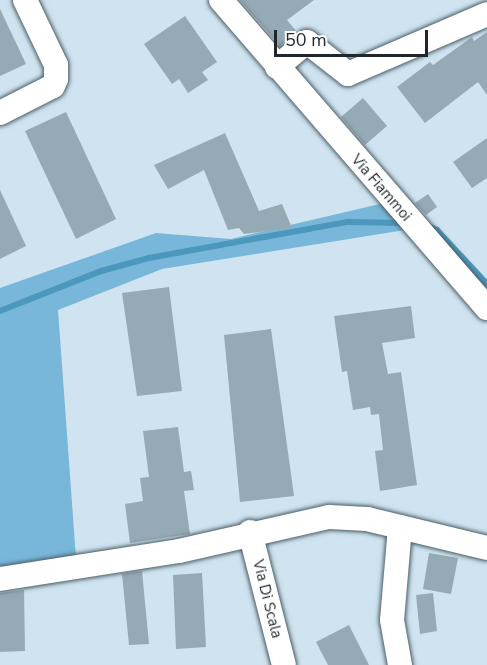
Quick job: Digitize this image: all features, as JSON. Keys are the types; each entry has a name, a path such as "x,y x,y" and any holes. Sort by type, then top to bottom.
{"street":[{"path":"0,113 53,86 56,79 56,65 25,0"},
{"name":"Via Fiammoi","path":"221,0 487,308"},
{"path":"277,67 307,42 348,74 487,14"},
{"path":"0,579 179,551 250,532 329,517 367,519 487,548"},
{"path":"400,528 392,620 400,665"},
{"name":"Via Di Scala","path":"250,532 284,665"}],"shaded area":[{"path":"384,203 411,229 162,269 58,310 76,558 0,567 0,288 156,233 231,239"}],"building":[{"path":"240,0 314,0 287,20 297,32 280,46"},
{"path":"0,9 26,64 0,76"},
{"path":"185,16 217,62 202,72 208,80 188,93 179,79 172,84 144,44"},
{"path":"487,32 487,95 478,82 425,123 397,87 430,62 433,65 472,37 474,41"},
{"path":"363,98 387,126 365,145 341,117"},
{"path":"66,112 116,219 76,239 25,131"},
{"path":"225,133 259,211 282,204 292,228 244,234 239,228 228,230 204,170 168,189 154,165"},
{"path":"487,138 487,178 472,188 453,162"},
{"path":"0,190 26,246 0,259"},
{"path":"428,194 437,207 426,215 415,203"},
{"path":"169,287 182,391 137,396 122,293"},
{"path":"411,306 415,338 382,343 388,374 401,372 417,485 380,491 375,451 383,450 379,414 371,415 370,407 353,410 347,371 342,372 334,316"},
{"path":"271,329 294,496 240,502 224,335"},
{"path":"178,427 184,472 191,471 194,490 184,491 190,534 130,543 125,504 143,501 140,478 149,477 143,431"},
{"path":"429,553 458,558 451,594 423,589"},
{"path":"142,571 149,644 129,645 122,574"},
{"path":"202,573 206,647 176,649 173,575"},
{"path":"24,590 25,651 0,652 0,593"},
{"path":"433,593 437,631 420,634 416,595"},
{"path":"349,625 369,665 328,665 316,642"}],"waterway":[{"path":"0,311 101,271 149,258 348,222 403,223"},
{"path":"428,226 437,230 487,284"}]}
